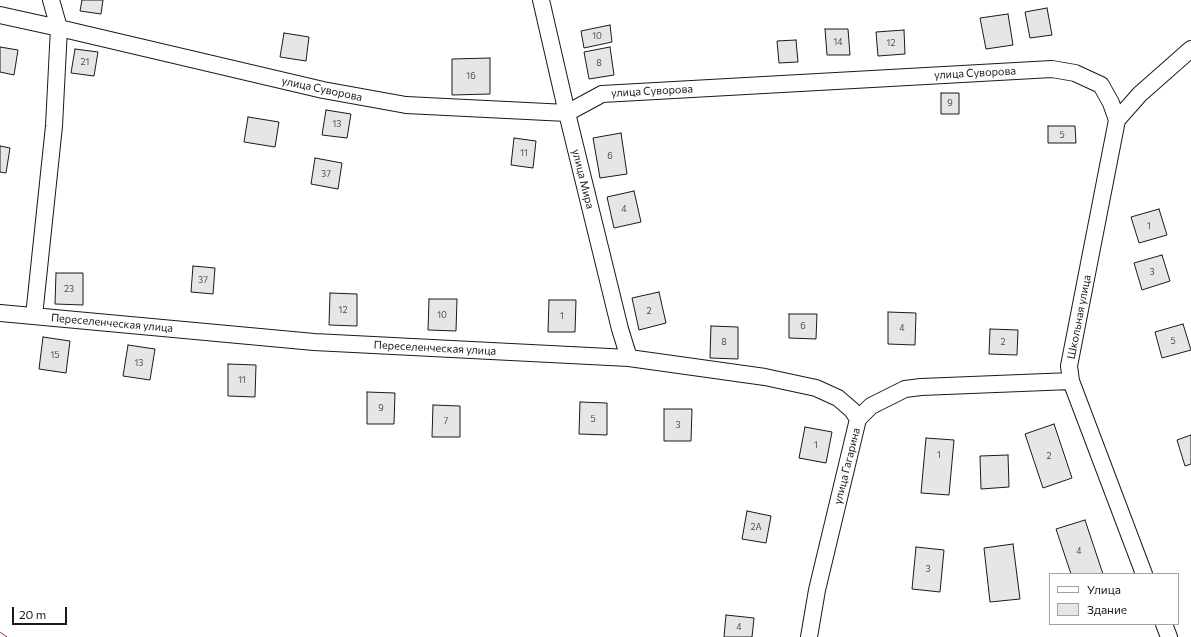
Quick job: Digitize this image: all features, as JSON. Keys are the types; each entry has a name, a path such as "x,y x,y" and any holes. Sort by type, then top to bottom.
{"street":[{"path":"34,316 54,126 59,28 51,0"},
{"name":"улица Мира","path":"541,0 620,329 629,358"},
{"name":"улица Суворова","path":"0,16 59,28 323,90 406,105 567,112 602,94 1052,69 1075,74 1101,85 1111,103 1117,120"},
{"path":"1117,120 1140,94 1191,49"},
{"name":"Школьная улица","path":"1117,120 1069,366 1071,381 1144,573"},
{"name":"Переселенческая улица","path":"0,313 314,342 629,358 765,377 816,388 838,398 852,410 858,419"},
{"name":"улица Гагарина","path":"809,637 817,590 858,419 871,406 905,390 921,386 1071,381"},
{"path":"1164,625 1168,637"}],"building":[{"path":"82,0 103,0 101,14 80,11"},
{"path":"1047,8 1052,35 1030,38 1025,12"},
{"path":"1008,14 1013,45 986,49 980,18"},
{"path":"610,25 612,42 584,48 581,31"},
{"path":"825,29 848,29 850,55 827,55"},
{"path":"904,30 905,54 878,56 876,32"},
{"path":"284,33 309,37 306,61 280,57"},
{"path":"796,40 798,62 779,63 777,41"},
{"path":"0,47 18,50 14,75 0,72"},
{"path":"610,47 614,75 589,79 584,52"},
{"path":"75,49 98,52 94,76 71,73"},
{"path":"490,58 490,94 452,95 452,59"},
{"path":"941,93 959,93 959,114 941,114"},
{"path":"326,110 351,114 347,138 322,135"},
{"path":"248,117 279,122 275,147 244,142"},
{"path":"1048,126 1075,126 1076,143 1048,143"},
{"path":"621,133 627,174 600,178 593,138"},
{"path":"514,138 536,141 533,168 511,165"},
{"path":"0,146 10,148 6,173 0,172"},
{"path":"315,158 342,163 338,189 311,184"},
{"path":"634,191 641,222 614,228 607,197"},
{"path":"1159,209 1167,235 1139,243 1131,217"},
{"path":"1162,255 1170,281 1142,290 1134,263"},
{"path":"193,266 215,268 213,294 191,292"},
{"path":"56,273 83,273 83,305 55,304"},
{"path":"659,292 666,323 639,330 632,298"},
{"path":"330,293 357,294 357,326 329,325"},
{"path":"429,299 457,299 456,331 428,330"},
{"path":"549,300 576,300 575,332 548,332"},
{"path":"888,312 916,313 915,345 888,344"},
{"path":"789,314 817,314 816,339 789,338"},
{"path":"1183,324 1191,350 1162,358 1155,332"},
{"path":"711,326 738,327 738,359 710,358"},
{"path":"990,329 1018,330 1017,355 989,354"},
{"path":"43,337 70,341 66,373 39,369"},
{"path":"128,345 155,349 150,380 123,376"},
{"path":"228,364 256,365 255,397 228,396"},
{"path":"367,392 395,393 394,424 367,424"},
{"path":"580,402 607,403 607,435 579,434"},
{"path":"433,405 460,406 460,437 432,437"},
{"path":"664,409 692,409 691,441 664,441"},
{"path":"1054,424 1072,478 1043,488 1025,434"},
{"path":"805,427 832,432 826,463 799,458"},
{"path":"1191,435 1191,464 1185,466 1177,440"},
{"path":"926,438 954,440 949,495 921,493"},
{"path":"1008,455 1009,487 981,489 980,456"},
{"path":"747,511 771,516 766,543 742,539"},
{"path":"1085,520 1103,573 1071,573 1056,529"},
{"path":"1013,544 1020,599 990,602 984,548"},
{"path":"916,547 944,550 940,592 912,589"},
{"path":"726,615 754,618 752,637 724,637"}],"power":[{"path":"0,632 7,637"}]}
